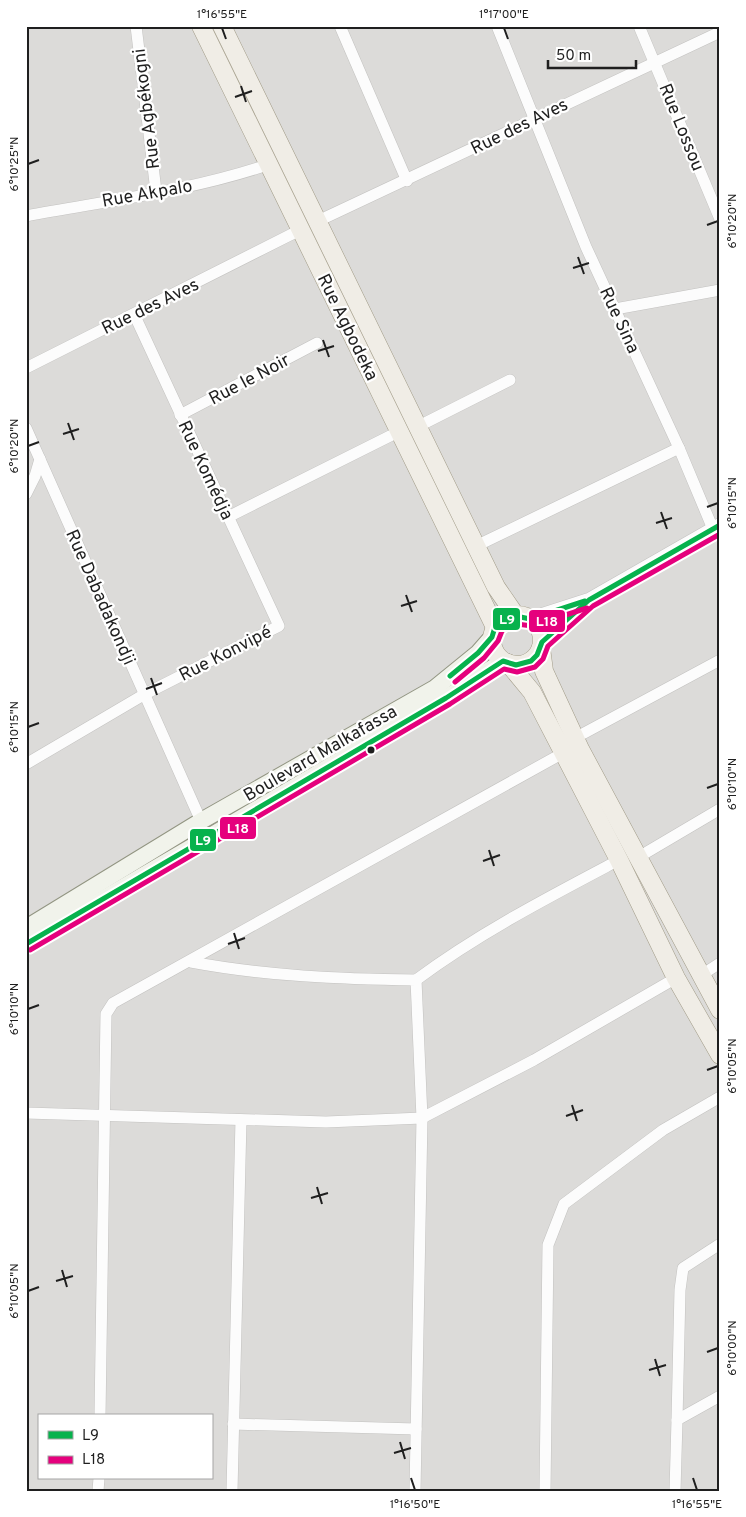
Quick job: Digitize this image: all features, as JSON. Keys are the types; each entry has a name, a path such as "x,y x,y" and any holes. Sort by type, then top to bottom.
{"main road":[{"name":"Rue Agbodeka","path":"201,26 493,632"},
{"name":"Rue Agbodeka","path":"222,26 496,587 523,617"},
{"path":"300,230 318,221"},
{"path":"441,693 478,653 502,620 523,617 539,629 544,671 575,738 637,858 720,1010"},
{"path":"493,632 494,650 532,692 619,860 676,978 720,1055"},
{"path":"26,944 441,693 505,662 524,664 537,655 541,645"},
{"name":"Boulevard Malkafassa","path":"26,928 201,821 441,693"}],"street":[{"name":"Rue Agbékogni","path":"136,26 156,191"},
{"path":"340,26 408,181"},
{"name":"Rue Sina","path":"497,26 586,247 716,527"},
{"name":"Rue Lossou","path":"639,26 716,200 720,219"},
{"name":"Rue des Aves","path":"318,221 408,181 535,118 720,32"},
{"name":"Rue Akpalo","path":"26,216 235,176 267,165"},
{"name":"Rue des Aves","path":"26,368 46,356 300,230"},
{"path":"615,308 720,290"},
{"name":"Rue Komédja","path":"134,314 279,626"},
{"name":"Rue le Noir","path":"180,415 317,344"},
{"path":"417,427 510,380"},
{"name":"Rue Dabadakondji","path":"26,428 201,821"},
{"path":"228,517 398,432"},
{"path":"476,546 679,448"},
{"path":"26,494 35,476 40,459"},
{"path":"541,645 589,600 716,527"},
{"path":"523,617 589,600"},
{"name":"Rue Konvipé","path":"26,764 144,694 279,626"},
{"path":"575,738 720,660"},
{"path":"100,1414 106,1014 113,1003 191,962 564,752"},
{"path":"637,858 720,809"},
{"path":"191,962 242,972 311,978 416,980 454,952 518,914 619,860"},
{"path":"700,976 720,964"},
{"path":"26,1112 339,1122 422,1118 534,1060 676,978"},
{"path":"415,1491 422,1118 416,980"},
{"path":"545,1491 548,1245 556,1219 564,1204 633,1151 663,1130 720,1097"},
{"path":"232,1491 241,1120"},
{"path":"675,1491 680,1290 683,1268 720,1244"},
{"path":"677,1420 720,1396"},
{"path":"233,1424 416,1429"}],"shaded area":[{"path":"26,26 720,26 720,1491 26,1491"}],"transit line":[{"name":"L9","path":"26,944 446,698 503,661 516,665 531,661 537,655 542,642 589,600 720,525"},
{"name":"L18","path":"30,950 450,704 504,669 517,672 535,667 543,659 548,646 593,606 720,534"},
{"name":"L9","path":"450,676 478,653 492,637 495,627 502,621 516,616 530,619 585,601"},
{"name":"L18","path":"455,682 484,658 506,628 517,624 532,626 587,608"}]}
